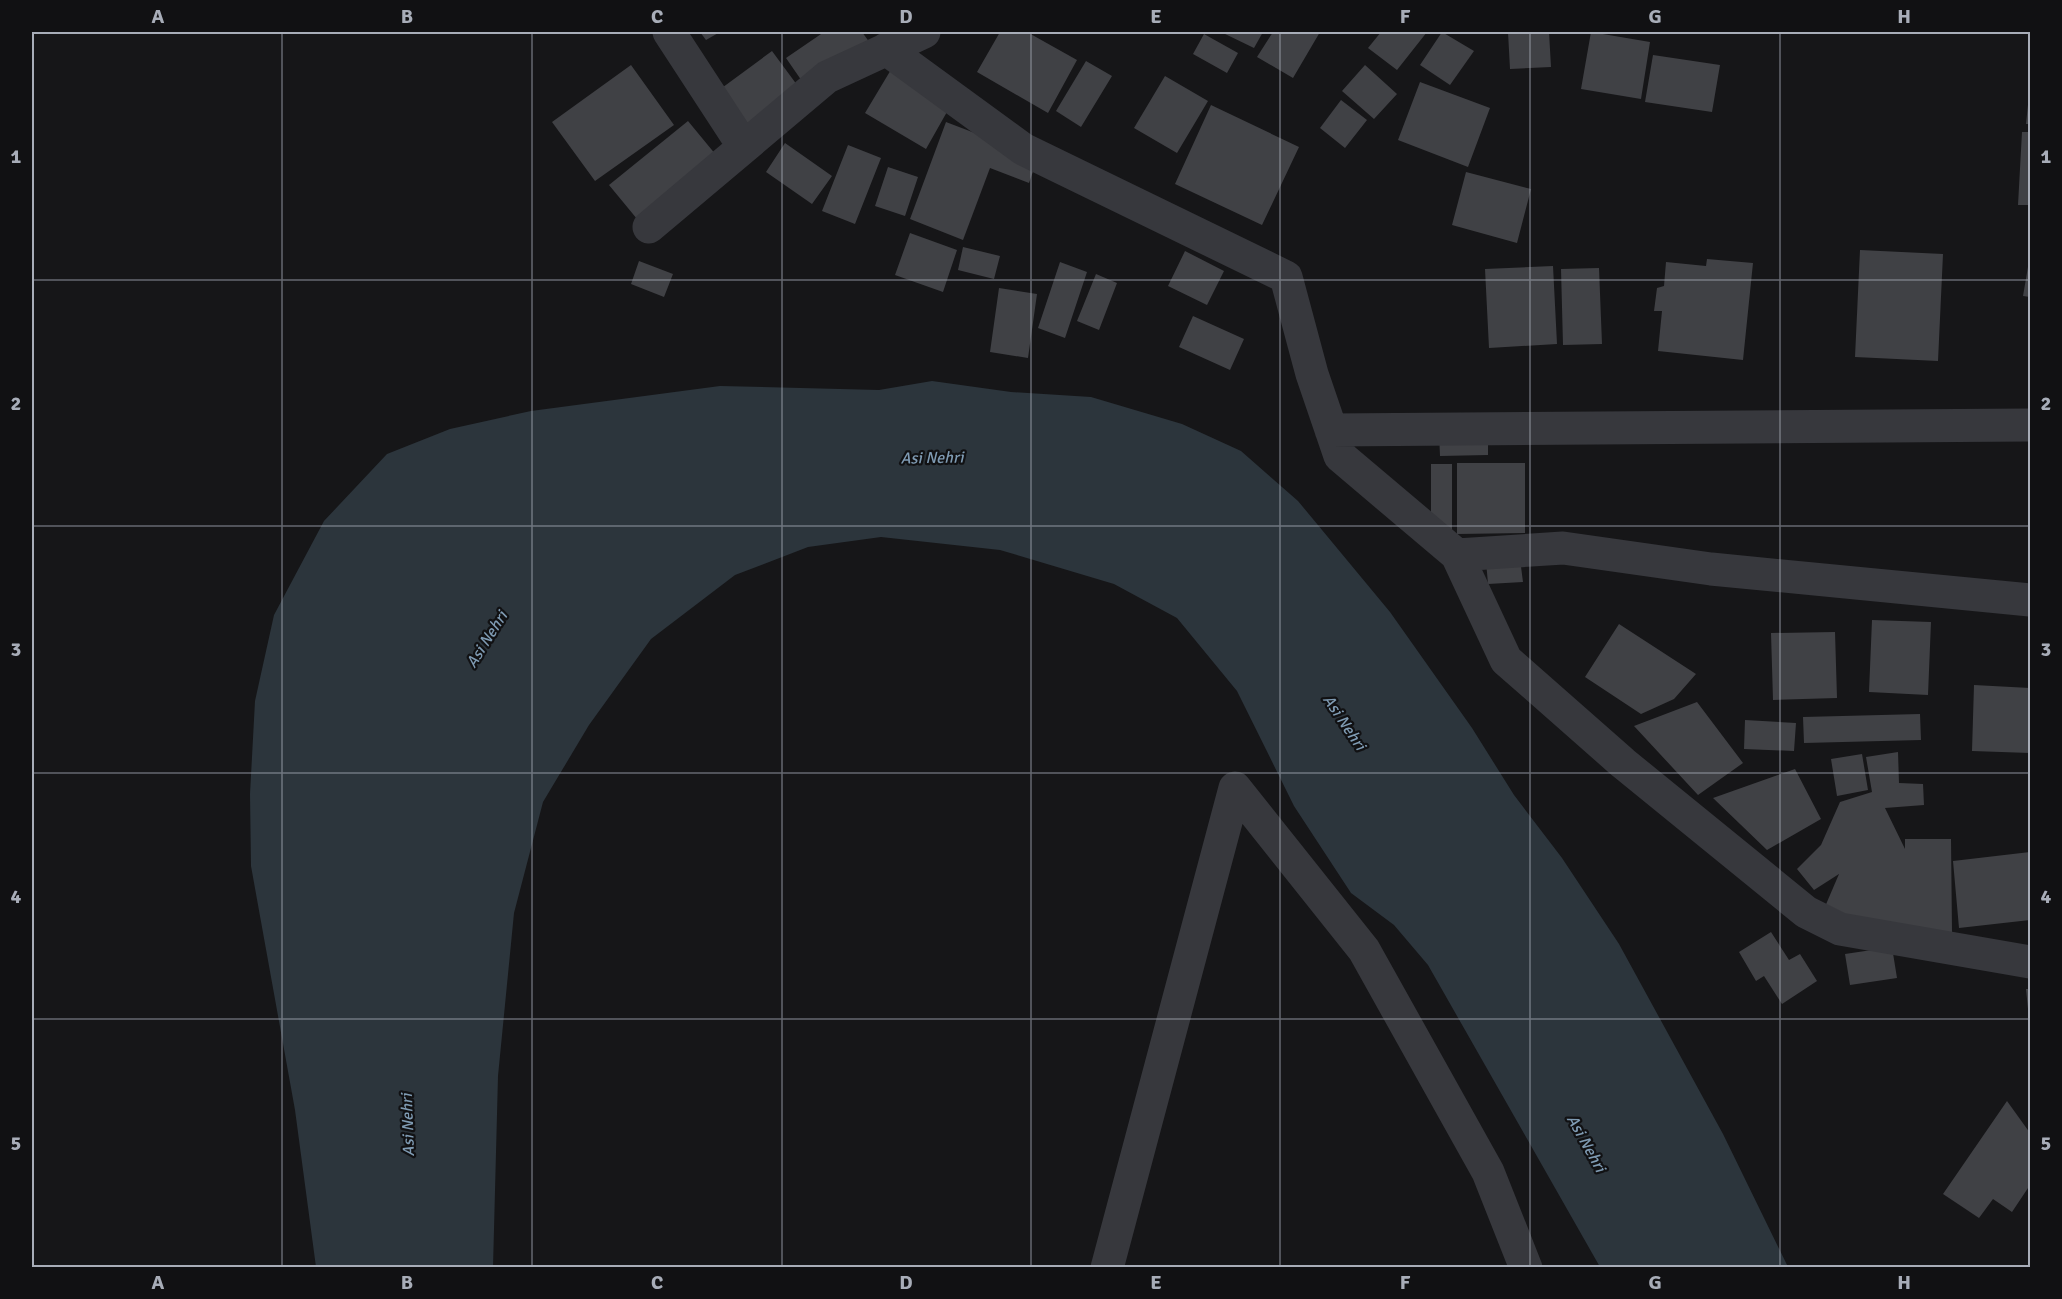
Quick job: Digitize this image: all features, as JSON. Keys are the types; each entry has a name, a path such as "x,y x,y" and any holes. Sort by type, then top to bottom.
{"street":[{"path":"669,32 744,147"},
{"path":"649,226 827,77 904,38 1023,149 1286,277 1340,456 1457,555 1506,660 1623,763 1806,912 1840,929 2031,962"},
{"path":"1331,430 2031,425"},
{"path":"1457,555 1563,548 1711,569 2031,600"},
{"path":"1107,1268 1235,788 1364,950 1488,1172 1526,1268"}],"water":[{"name":"Asi Nehri","path":"932,381 1011,392 1091,397 1182,424 1241,451 1298,501 1390,612 1472,728 1514,795 1562,858 1619,944 1723,1134 1788,1267 1600,1267 1428,965 1394,925 1351,893 1294,806 1237,691 1177,618 1114,584 1000,550 881,537 808,547 735,575 651,639 589,725 543,802 514,913 498,1076 493,1267 316,1267 295,1110 251,866 250,794 255,701 274,615 324,521 387,454 450,429 531,411 720,386 879,390"}],"building":[{"path":"700,32 720,32 706,40"},
{"path":"824,32 862,32 870,43 806,87 786,58"},
{"path":"1000,32 1027,32 1077,60 1048,113 977,72"},
{"path":"1221,32 1263,32 1254,48"},
{"path":"1273,32 1320,32 1293,78 1257,57"},
{"path":"1381,32 1427,32 1397,70 1368,48"},
{"path":"1442,32 1474,51 1450,85 1420,65"},
{"path":"1508,32 1549,32 1551,67 1510,69"},
{"path":"1591,32 1650,42 1641,99 1581,89"},
{"path":"1204,34 1238,53 1227,73 1193,54"},
{"path":"772,51 803,93 746,136 715,93"},
{"path":"1653,55 1720,65 1712,112 1645,102"},
{"path":"1086,61 1112,76 1081,127 1056,111"},
{"path":"631,65 674,125 595,181 552,122"},
{"path":"1365,65 1397,94 1374,119 1342,91"},
{"path":"892,68 952,103 926,149 865,113"},
{"path":"1165,76 1208,101 1177,153 1134,128"},
{"path":"1420,82 1490,108 1468,167 1398,140"},
{"path":"2029,95 2030,124 2026,124"},
{"path":"1341,100 1367,120 1345,148 1320,128"},
{"path":"1211,105 1299,147 1262,225 1175,184"},
{"path":"688,121 721,161 642,225 609,185"},
{"path":"946,122 1038,157 1029,183 990,168 963,240 910,219"},
{"path":"2022,132 2030,132 2030,205 2018,205"},
{"path":"785,143 832,176 812,204 766,172"},
{"path":"848,145 881,158 855,224 822,211"},
{"path":"888,167 918,177 905,216 875,206"},
{"path":"1466,172 1531,189 1517,243 1452,225"},
{"path":"910,233 957,250 943,292 895,275"},
{"path":"963,247 1000,256 994,279 958,270"},
{"path":"1860,250 1943,254 1938,361 1855,357"},
{"path":"1185,251 1224,271 1207,305 1168,286"},
{"path":"1707,259 1753,263 1743,360 1658,351 1662,311 1654,311 1657,288 1664,286 1666,262 1706,266"},
{"path":"639,261 673,274 664,297 631,284"},
{"path":"2030,261 2030,297 2023,296"},
{"path":"1060,262 1087,272 1065,338 1038,328"},
{"path":"1553,266 1557,344 1489,348 1485,269"},
{"path":"1599,268 1602,344 1563,345 1561,269"},
{"path":"1096,274 1117,283 1099,330 1077,321"},
{"path":"999,288 1037,294 1028,358 990,352"},
{"path":"1193,316 1244,339 1230,370 1179,347"},
{"path":"1488,432 1488,455 1440,456 1439,433"},
{"path":"1457,463 1525,463 1525,533 1457,534"},
{"path":"1431,464 1452,464 1452,531 1431,531"},
{"path":"1520,559 1523,582 1488,584 1486,561"},
{"path":"1872,620 1931,622 1928,695 1869,692"},
{"path":"1619,624 1696,674 1674,699 1641,714 1585,677"},
{"path":"1835,632 1837,698 1773,700 1771,633"},
{"path":"1974,685 2030,688 2030,753 1972,751"},
{"path":"1697,702 1743,763 1698,795 1634,726"},
{"path":"1920,714 1921,740 1804,743 1803,717"},
{"path":"1745,720 1796,723 1794,751 1744,749"},
{"path":"1898,752 1899,783 1923,784 1924,805 1885,808 1905,849 1905,839 1951,839 1952,932 1906,932 1824,909 1839,874 1814,890 1797,869 1821,845 1840,802 1872,792 1866,757"},
{"path":"1862,754 1868,790 1837,796 1831,759"},
{"path":"1795,769 1821,819 1767,850 1713,798"},
{"path":"2030,852 2030,920 1959,928 1953,861"},
{"path":"1771,932 1789,960 1800,954 1817,981 1782,1004 1764,976 1756,981 1739,952"},
{"path":"1892,947 1897,978 1850,985 1845,954"},
{"path":"2026,989 2030,989 2029,1019"},
{"path":"2007,1101 2030,1133 2030,1185 2012,1212 1993,1199 1979,1218 1943,1194"}]}
